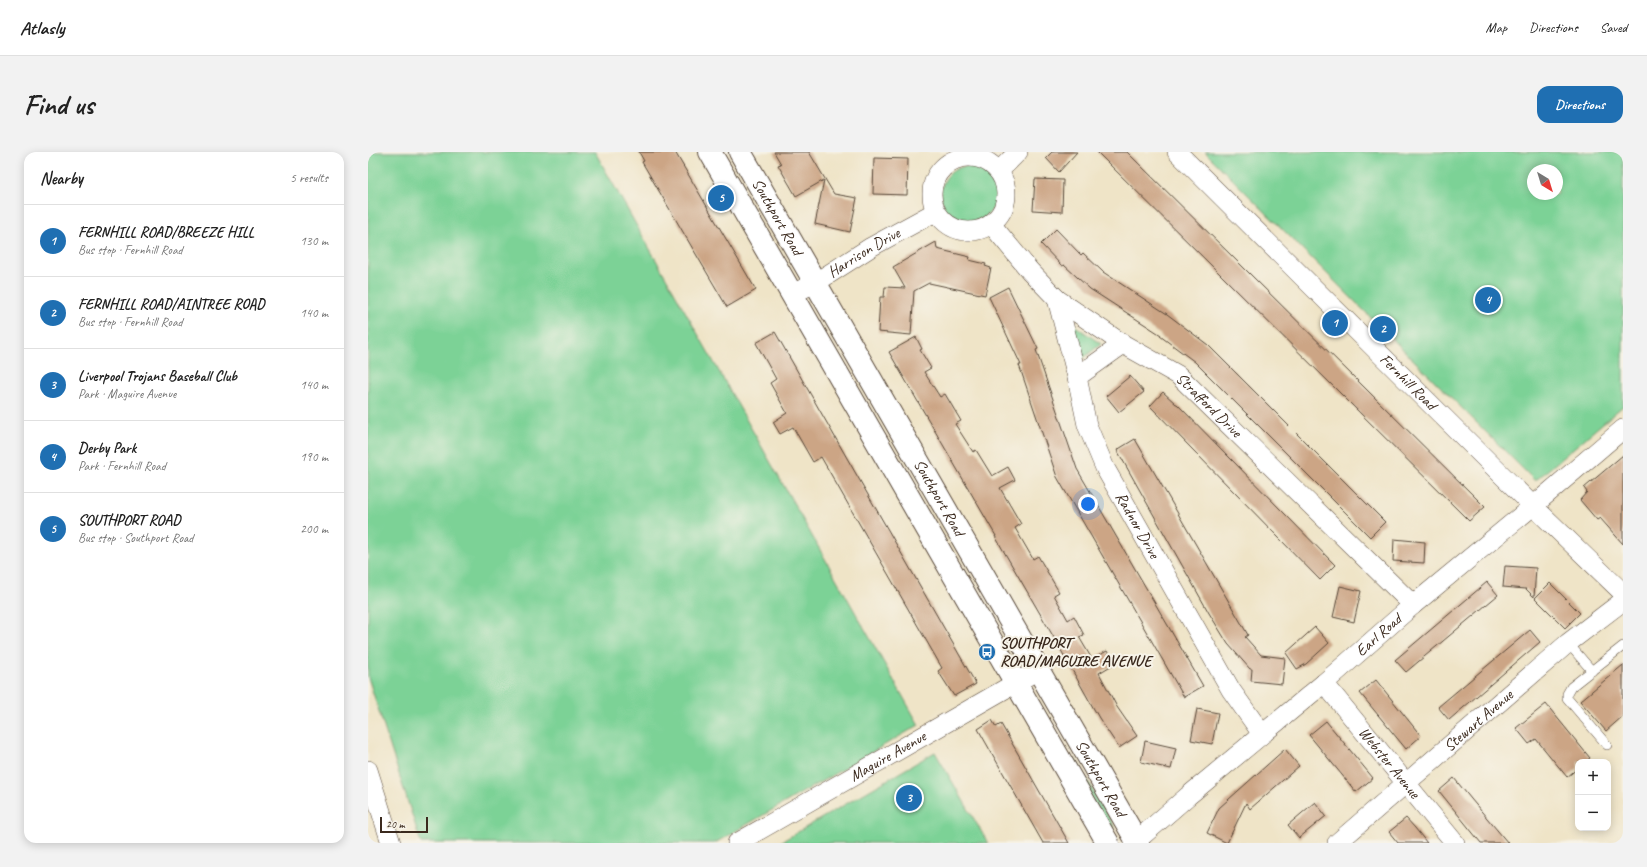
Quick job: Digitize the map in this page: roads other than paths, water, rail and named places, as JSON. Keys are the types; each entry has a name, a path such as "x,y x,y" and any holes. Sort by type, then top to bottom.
{"main road":[{"name":"Southport Road","path":"710,152 1108,843"},
{"name":"Southport Road","path":"740,152 1136,842"}],"street":[{"path":"999,172 1018,152"},
{"name":"Fernhill Road","path":"1177,152 1533,506 1623,593"},
{"path":"968,156 988,162 999,172 1002,177 1006,195 1004,208 991,224 979,230 966,232 947,225 936,212 931,194 935,175 941,158 953,160 968,156"},
{"name":"Harrison Drive","path":"792,294 815,283 871,247 936,212"},
{"name":"Strafford Drive","path":"991,224 1030,271 1057,298 1123,344 1178,375 1413,605"},
{"name":"Radnor Drive","path":"1057,298 1077,377 1087,425 1105,468 1231,690 1262,734"},
{"path":"1077,377 1123,344"},
{"name":"Earl Road","path":"1136,842 1623,428"},
{"name":"Stewart Avenue","path":"1337,843 1407,784 1568,643 1623,601"},
{"name":"Maguire Avenue","path":"737,843 1038,670"},
{"name":"Webster Avenue","path":"1324,683 1455,843"},
{"path":"368,770 392,843"}],"lane":[{"path":"1568,643 1592,671"},
{"path":"1607,745 1567,698 1567,694 1571,687 1623,646"}],"place":[{"name":"SOUTHPORT ROAD","path":"721,198"},
{"name":"Derby Park","path":"1488,300"},
{"name":"FERNHILL ROAD/BREEZE HILL","path":"1335,323"},
{"name":"FERNHILL ROAD/AINTREE ROAD","path":"1383,329"},
{"name":"SOUTHPORT ROAD/MAGUIRE AVENUE","path":"987,652"},
{"name":"Liverpool Trojans Baseball Club","path":"909,798"}]}
